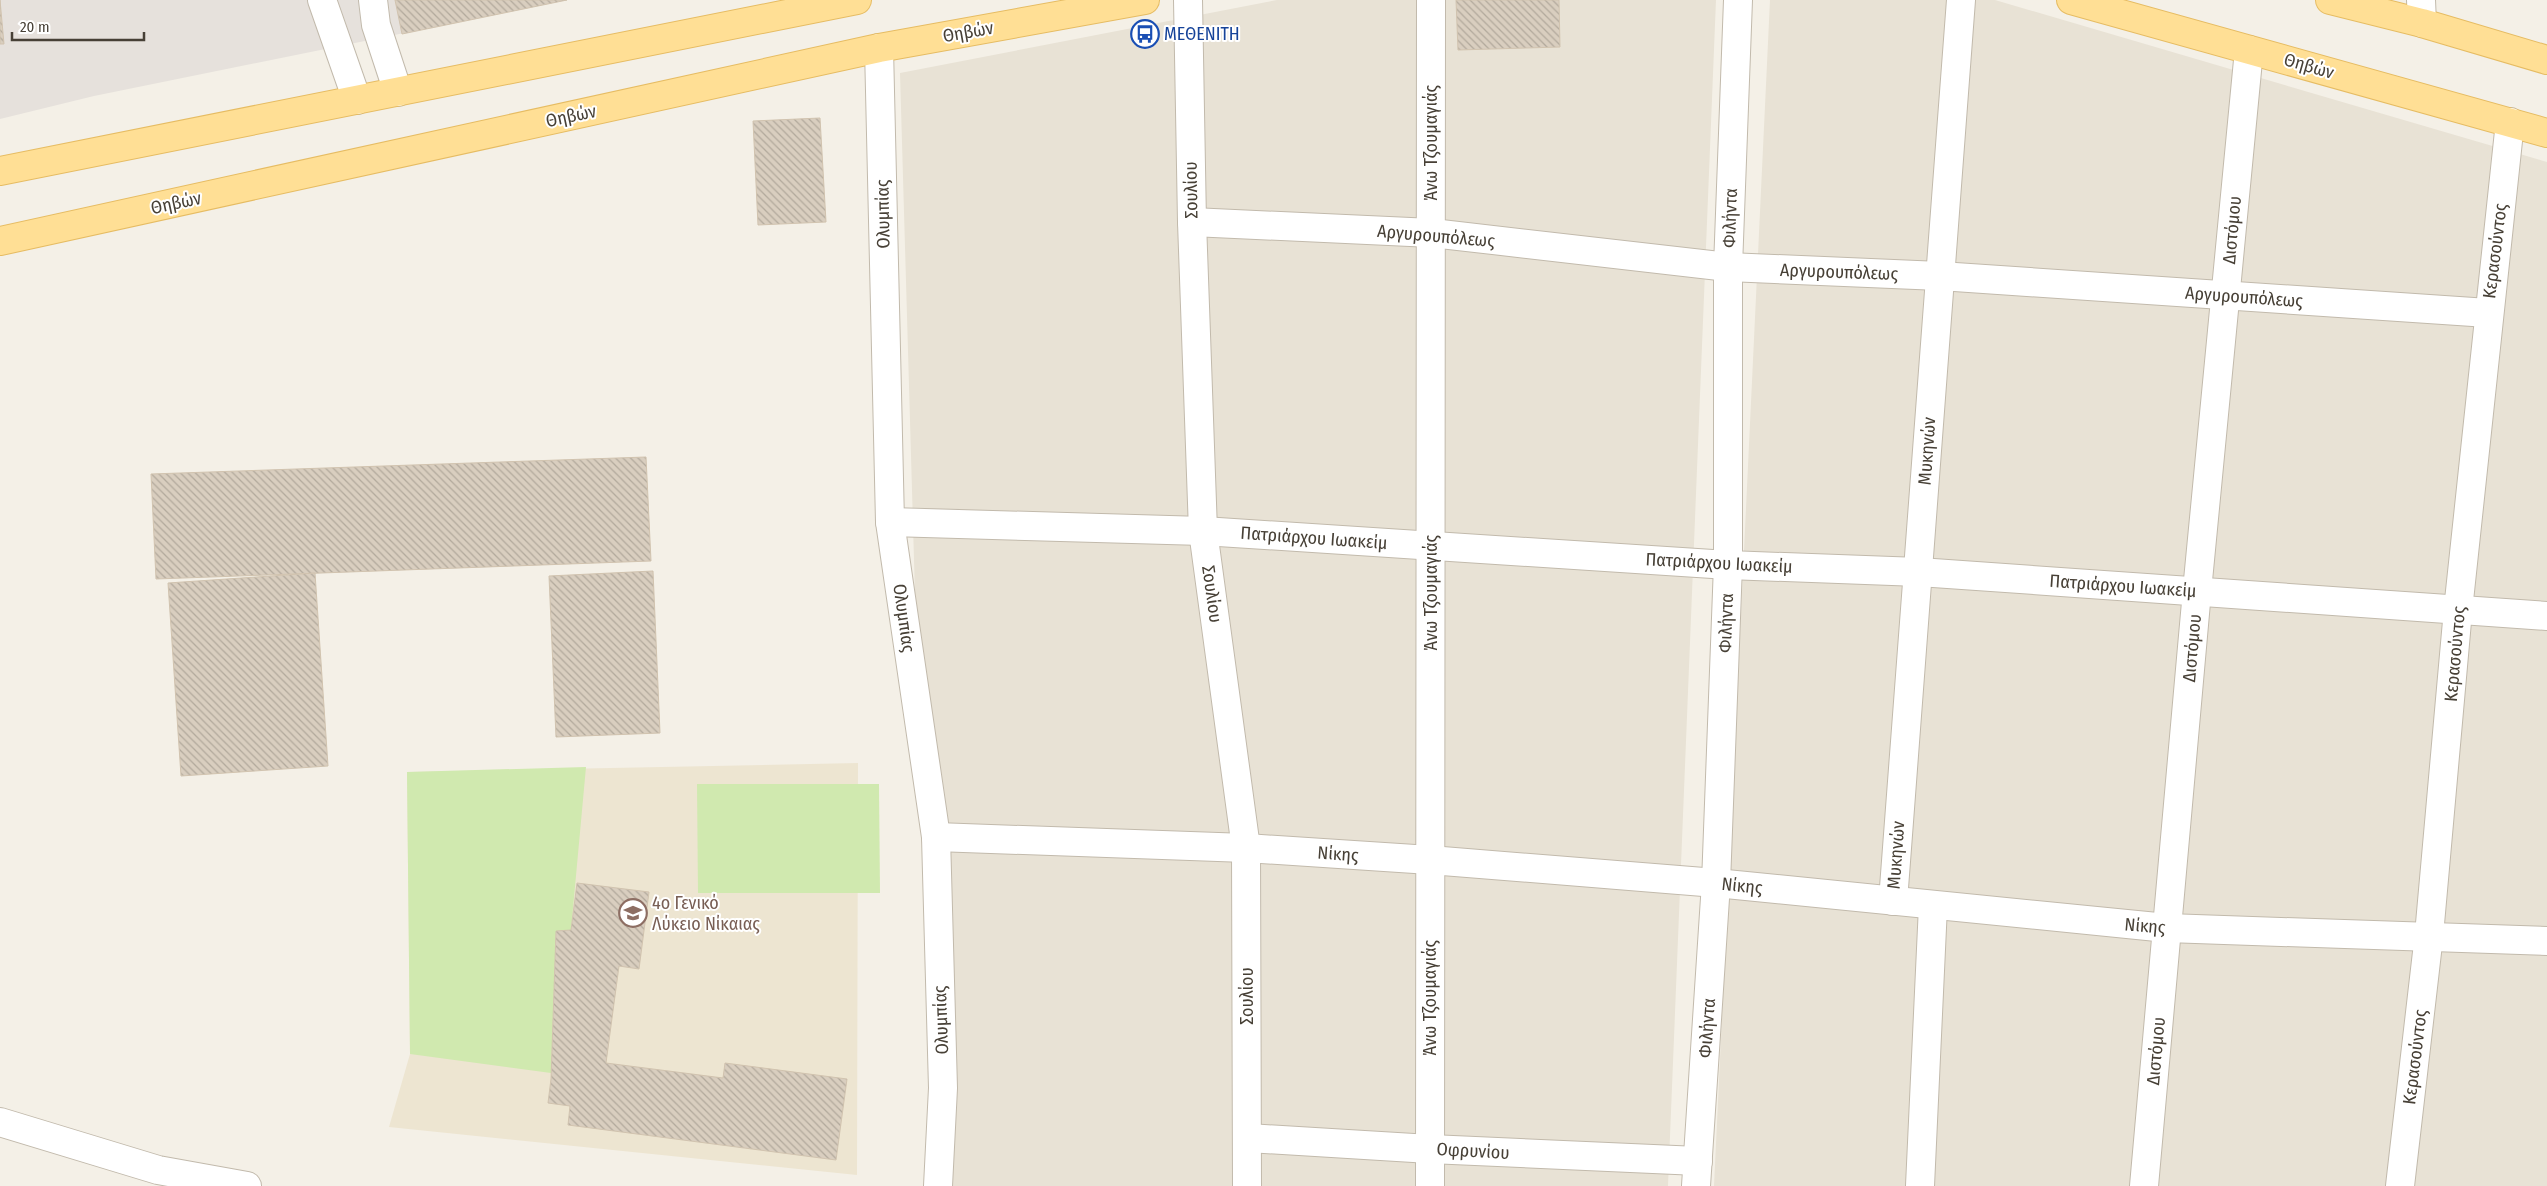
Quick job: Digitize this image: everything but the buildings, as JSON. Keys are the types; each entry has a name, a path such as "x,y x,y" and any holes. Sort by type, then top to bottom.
{"main road":[{"path":"0,171 857,0"},
{"name":"Θηβών","path":"0,241 880,48 1145,0"},
{"name":"Θηβών","path":"2071,0 2547,133"},
{"path":"2330,0 2422,12 2547,60"}],"street":[{"path":"322,0 357,100"},
{"path":"374,0 376,25 398,92"},
{"name":"Σουλίου","path":"1188,0 1192,222 1203,531 1246,848 1247,1186"},
{"name":"Άνω Τζουμαγιάς","path":"1430,1186 1431,0"},
{"name":"Φιλήντα","path":"1697,1173 1716,883 1728,564 1728,267 1738,0"},
{"name":"Μυκηνών","path":"1893,902 1961,0"},
{"name":"Ολυμπίας","path":"880,48 890,522 936,837 943,1088 938,1186"},
{"name":"Διστόμου","path":"2144,1186 2197,591 2249,50"},
{"name":"Κερασούντος","path":"2400,1186 2430,935 2458,610 2488,313 2510,122"},
{"name":"Αργυρουπόλεως","path":"1192,222 1432,233 1728,267 1940,276 2488,313"},
{"name":"Πατριάρχου Ιωακείμ","path":"890,522 1203,531 1728,564 1918,572 2547,616"},
{"name":"Νίκης","path":"936,837 1246,848 1430,860 1716,883 2167,928 2430,935 2547,941"},
{"path":"1920,1186 1933,906"},
{"path":"0,1122 158,1170 246,1186"},
{"name":"Οφρυνίου","path":"1248,1138 1430,1149 1697,1173"}],"shaded area":[{"path":"0,0 567,0 94,96 0,119"},
{"path":"1277,0 1716,0 1668,1186 932,1186 900,73"},
{"path":"1770,0 1995,0 2547,162 2547,1186 1714,1186"},
{"name":"4ο Γενικό Λύκειο Νίκαιας","path":"858,763 857,1175 389,1127 410,1054 407,772"}],"green space":[{"path":"586,767 571,930 556,931 551,1073 410,1054 407,772"},
{"path":"697,784 879,784 880,893 698,893"}],"place":[{"name":"ΜΕΘΕΝΙΤΗ","path":"1145,34"},
{"name":"4ο Γενικό Λύκειο Νίκαιας","path":"633,913"}]}
